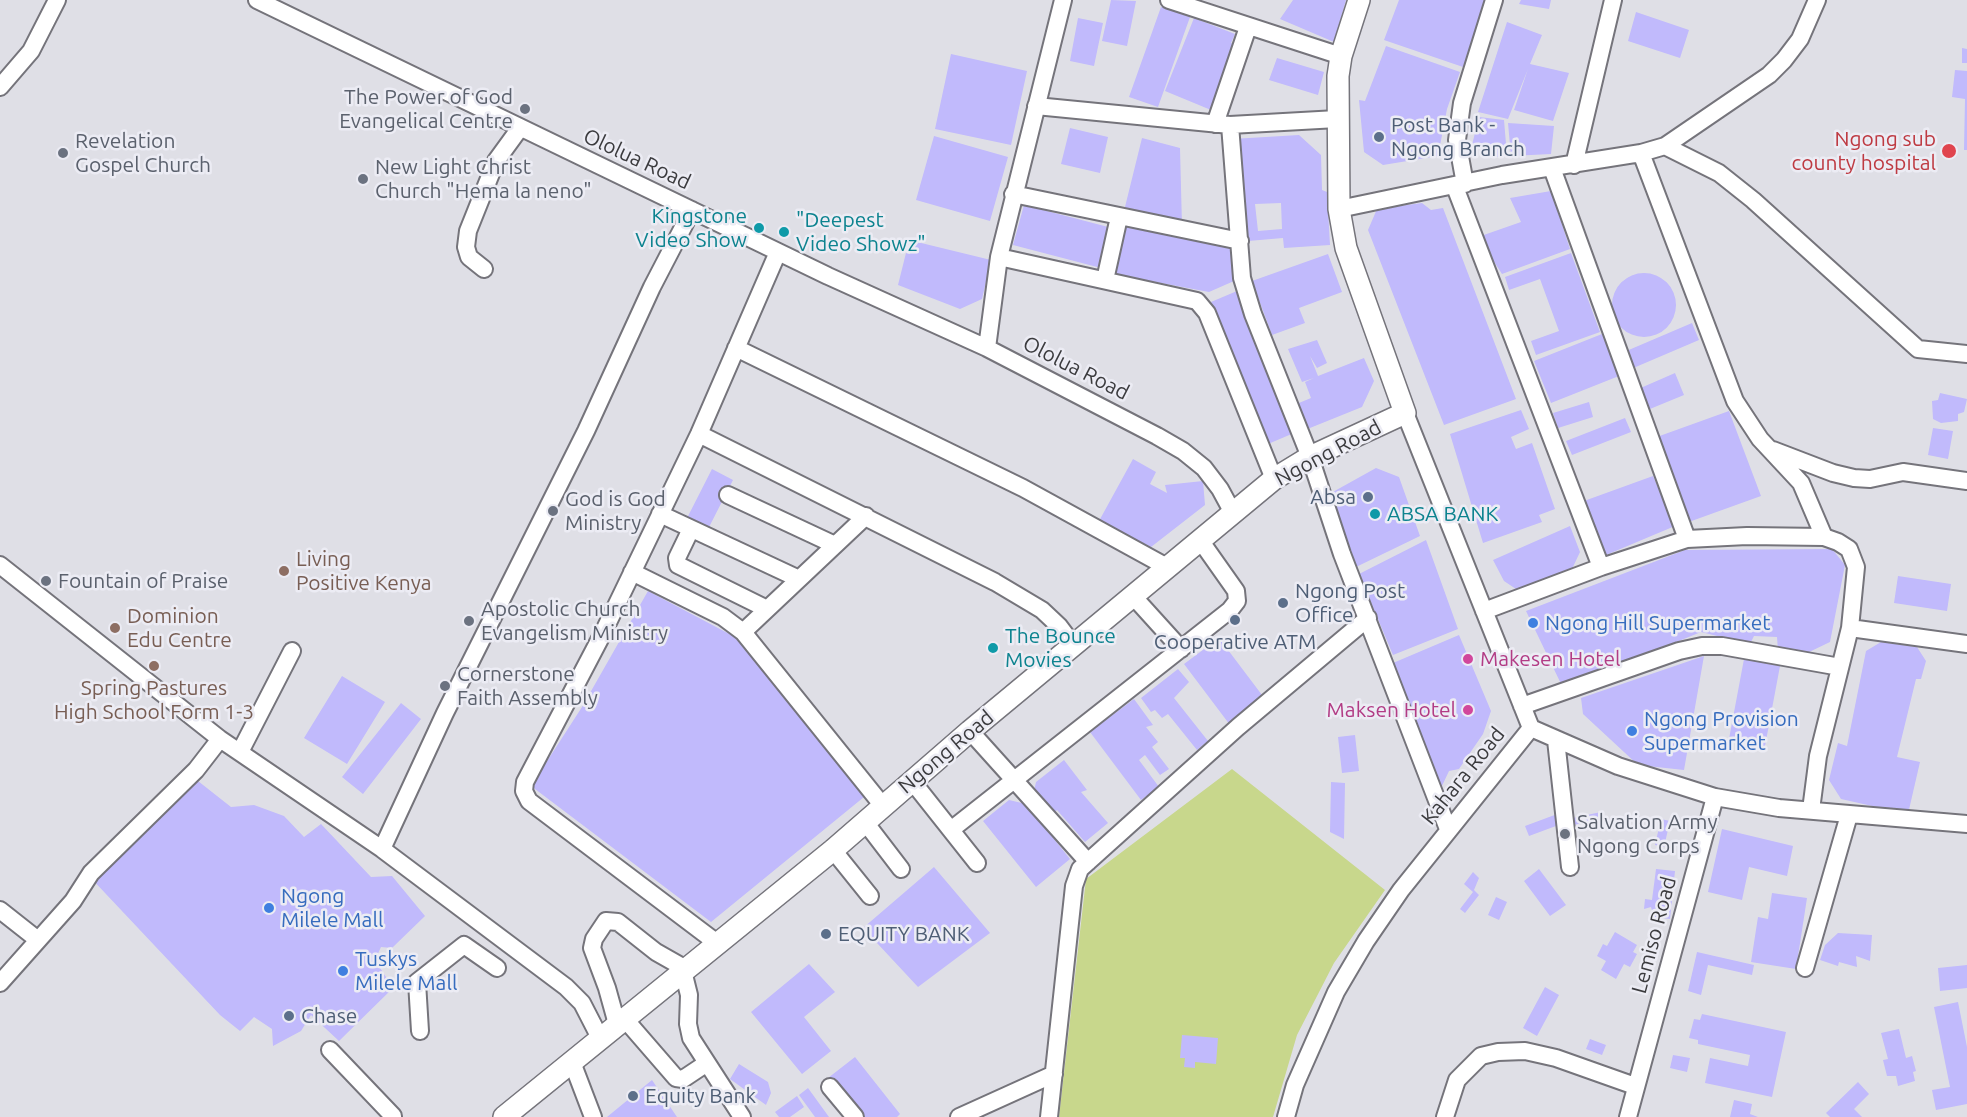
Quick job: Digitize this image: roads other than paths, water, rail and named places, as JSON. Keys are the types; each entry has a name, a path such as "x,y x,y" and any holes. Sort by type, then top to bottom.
{"main road":[{"path":"1359,0 1341,56 1336,119 1339,209 1346,248 1405,413"},
{"name":"Ngong Road","path":"504,1117 833,850 970,731 1274,478 1310,457 1405,413"}],"street":[{"path":"0,87 31,51 57,0"},
{"name":"Ololua Road","path":"257,0 778,252 987,348 1182,451 1204,468 1220,489 1233,513"},
{"path":"987,348 999,257 1063,0"},
{"path":"1169,0 1341,56"},
{"path":"1494,0 1462,103 1457,140 1460,185 1601,567"},
{"path":"1574,165 1613,0"},
{"path":"1339,209 1641,153 1665,146 1769,75 1800,39 1817,0"},
{"path":"1248,27 1222,124 1240,241 1242,278 1253,314 1310,457 1342,554 1448,829"},
{"path":"1036,106 1222,124 1336,119"},
{"path":"484,269 469,257 466,248 468,231 496,160 520,128"},
{"path":"1665,146 1719,173 1753,200 1918,349 1967,354"},
{"path":"1641,153 1734,401 1746,422 1801,483 1824,537"},
{"path":"1552,168 1687,539"},
{"path":"1013,194 1240,241"},
{"path":"382,849 445,713 581,441 652,287 692,210"},
{"path":"1105,280 1119,217"},
{"path":"717,943 529,801 524,792 525,782 699,434 778,252"},
{"path":"999,257 1189,299 1203,306 1274,478"},
{"path":"736,348 1023,488 1167,567"},
{"name":"Kahara Road","path":"1286,1117 1295,1086 1336,992 1401,890 1531,728 1405,413"},
{"path":"699,434 994,582 1042,610 1059,626 1074,646"},
{"path":"1769,449 1833,473 1854,478 1870,479 1903,472 1967,482"},
{"path":"728,495 835,545"},
{"path":"660,514 797,578"},
{"path":"743,632 797,578 866,516"},
{"path":"691,530 677,558 678,565 767,609"},
{"path":"1484,611 1601,567 1687,539 1736,536 1824,537 1838,542 1849,549 1856,567 1850,628 1818,756 1811,810"},
{"path":"952,830 1016,782 1230,610 1237,601 1236,591 1200,540"},
{"path":"0,565 220,739 382,849 566,987 582,1003 600,1038"},
{"path":"632,572 723,617 743,632 883,806"},
{"path":"1133,596 1181,649"},
{"path":"1049,1117 1074,886 1080,869 1247,719 1368,618"},
{"path":"1850,628 1967,644"},
{"path":"1522,706 1702,646 1722,646 1840,667"},
{"path":"240,752 292,651"},
{"path":"1531,728 1618,766 1715,797 1849,815 1967,824"},
{"path":"970,731 1088,862"},
{"path":"0,983 73,901 91,873 196,770 220,739"},
{"path":"1556,740 1570,867"},
{"path":"912,781 977,863"},
{"name":"Lemiso Road","path":"1628,1117 1715,797"},
{"path":"1804,968 1849,815"},
{"path":"865,822 901,868"},
{"path":"833,850 870,896"},
{"path":"0,910 38,940"},
{"path":"706,1063 683,1078 676,1078 620,1021 592,948 594,939 606,921 618,922 656,952 684,970 689,995 688,1024 691,1038 742,1117"},
{"path":"420,1031 417,982 464,945 497,968"},
{"path":"330,1050 394,1117"},
{"path":"1445,1117 1457,1080 1481,1056 1498,1052 1525,1051 1556,1058 1635,1086"},
{"path":"572,1062 593,1117"},
{"path":"959,1117 1054,1074"},
{"path":"830,1087 855,1117"}],"place":[{"name":"The Power of God Evangelical Centre","path":"525,109"},
{"name":"Post Bank - Ngong Branch","path":"1379,137"},
{"name":"Ngong sub county hospital","path":"1949,151"},
{"name":"Revelation Gospel Church","path":"63,153"},
{"name":"New Light Christ Church \"Hema la neno\"","path":"363,179"},
{"name":"Kingstone Video Show","path":"759,228"},
{"name":"\"Deepest Video Showz\"","path":"784,232"},
{"name":"Absa","path":"1368,497"},
{"name":"God is God Ministry","path":"553,511"},
{"name":"ABSA BANK","path":"1375,514"},
{"name":"Living Positive Kenya","path":"284,571"},
{"name":"Fountain of Praise","path":"46,581"},
{"name":"Ngong Post Office","path":"1283,603"},
{"name":"Cooperative ATM","path":"1235,620"},
{"name":"Apostolic Church Evangelism Ministry","path":"469,621"},
{"name":"Ngong Hill Supermarket","path":"1533,623"},
{"name":"Dominion Edu Centre","path":"115,628"},
{"name":"The Bounce Movies","path":"993,648"},
{"name":"Makesen Hotel","path":"1468,659"},
{"name":"Spring Pastures High School Form 1-3","path":"154,666"},
{"name":"Cornerstone Faith Assembly","path":"445,686"},
{"name":"Maksen Hotel","path":"1468,710"},
{"name":"Ngong Provision Supermarket","path":"1632,731"},
{"name":"Salvation Army Ngong Corps","path":"1565,834"},
{"name":"Ngong Milele Mall","path":"269,908"},
{"name":"EQUITY BANK","path":"826,934"},
{"name":"Tuskys Milele Mall","path":"343,971"},
{"name":"Chase","path":"289,1016"},
{"name":"Equity Bank","path":"633,1096"}]}
